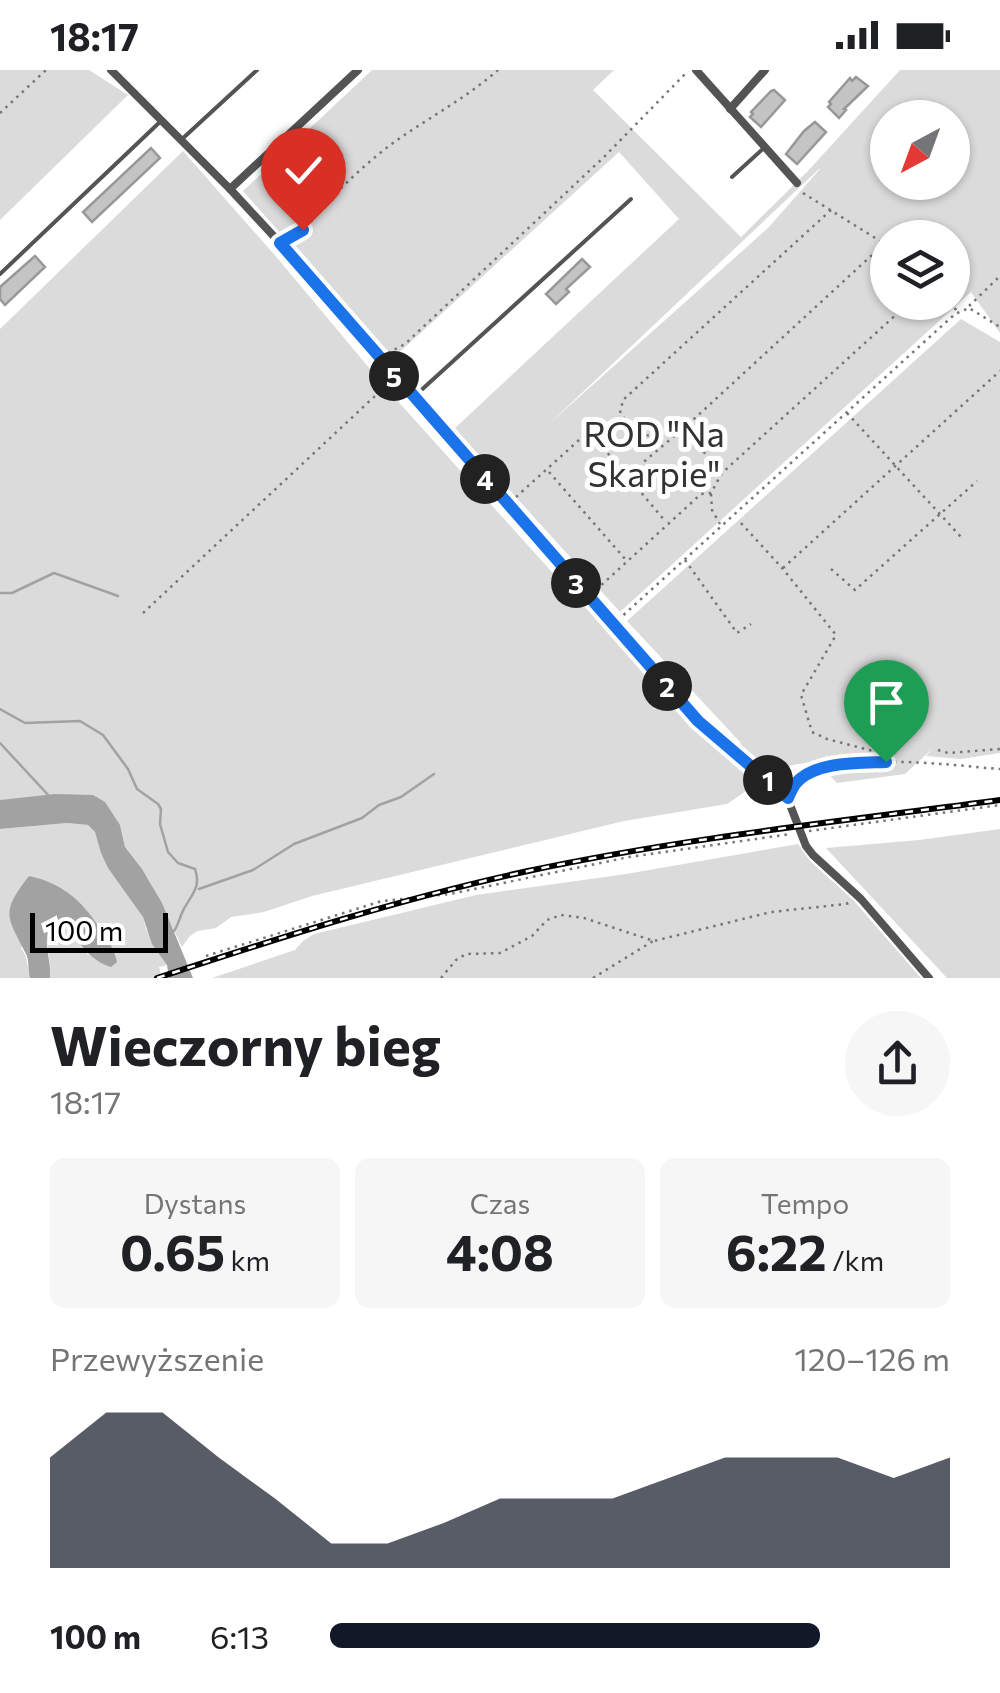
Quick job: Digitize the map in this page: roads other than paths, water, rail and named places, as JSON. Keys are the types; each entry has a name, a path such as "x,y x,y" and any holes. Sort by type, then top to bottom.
{"street":[{"path":"112,70 280,243 698,721 788,798 812,855 860,898 930,978"},
{"path":"230,190 358,70"},
{"path":"692,70 796,183"},
{"path":"730,109 765,70"}],"lane":[{"path":"181,140 257,70"},
{"path":"0,274 162,120"},
{"path":"732,177 764,147"},
{"path":"413,398 631,199"}],"waterway":[{"path":"0,593 12,593 54,573 118,596"},
{"path":"0,709 25,723 80,721 103,735 128,769 137,789 158,804 168,852 178,863 195,869 197,875 195,889 174,931"},
{"path":"0,743 50,797"},
{"path":"199,889 253,870 294,844 362,818 434,774"}],"railway":[{"path":"157,978 387,906 528,871 704,840 1000,800"}],"park label":[{"name":"ROD \"Na Skarpie\"","path":"654,455"}]}
